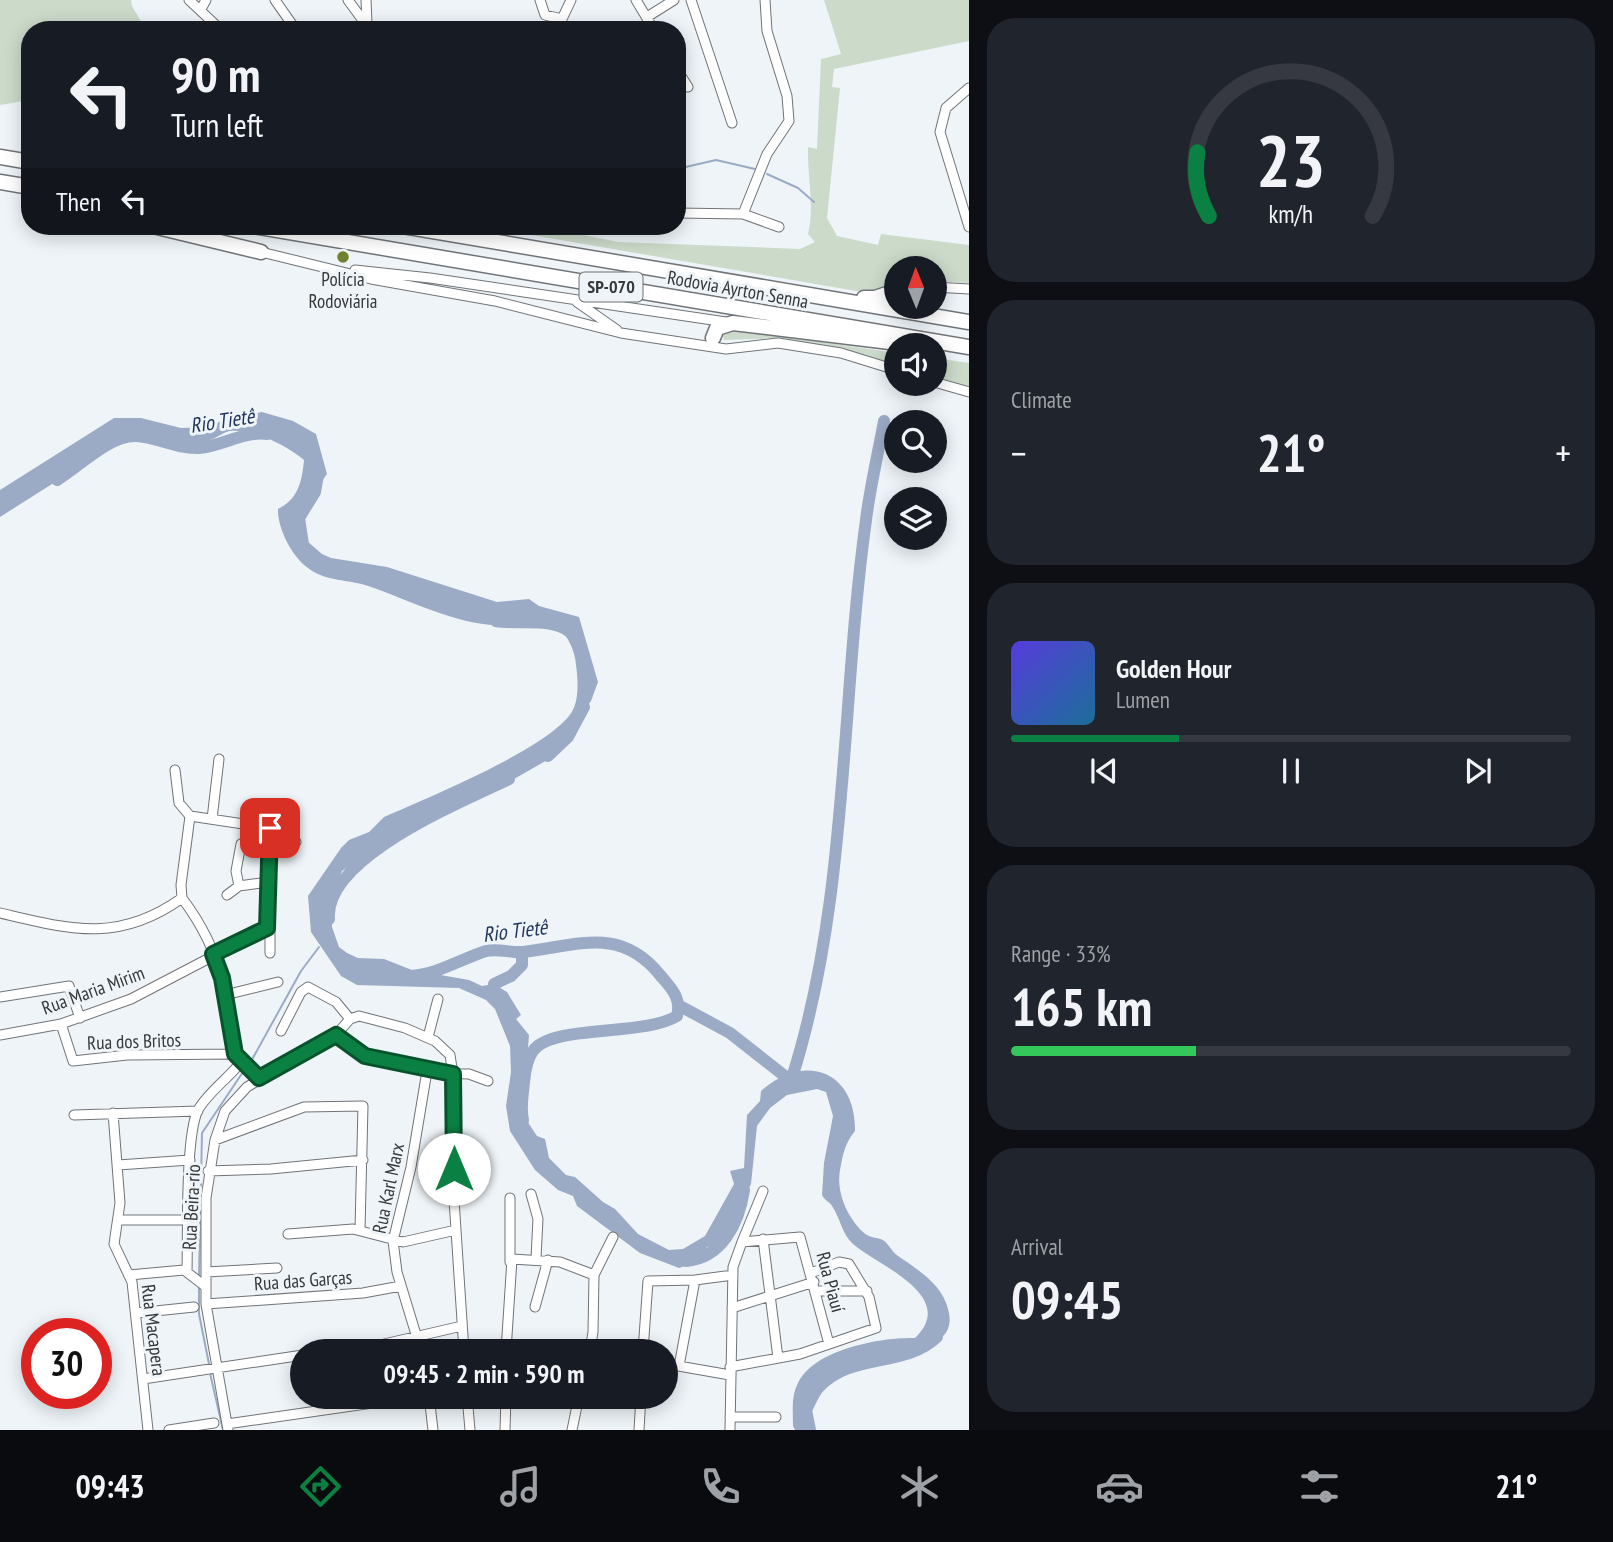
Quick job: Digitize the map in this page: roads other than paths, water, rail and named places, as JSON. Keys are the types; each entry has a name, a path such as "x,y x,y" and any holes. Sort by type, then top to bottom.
{"highway":[{"path":"0,158 21,161"},
{"path":"190,235 261,252"},
{"name":"Rodovia Ayrton Senna","path":"306,235 886,333"},
{"name":"Rodovia Ayrton Senna","path":"457,235 884,305"},
{"path":"715,278 743,278 862,298 884,296"},
{"name":"Rodovia Ayrton Senna","path":"947,317 969,322"},
{"path":"713,338 717,328 733,323 884,342"},
{"name":"Rodovia Ayrton Senna","path":"947,343 969,347"}],"street":[{"path":"189,0 203,4 215,21"},
{"path":"275,0 290,21"},
{"path":"348,0 362,21"},
{"path":"366,0 367,21"},
{"path":"540,0 545,15 562,19 571,0"},
{"path":"636,0 648,21"},
{"path":"646,18 674,0"},
{"path":"691,0 732,123"},
{"path":"743,214 767,154 789,121 787,96 767,31 765,0"},
{"path":"969,88 946,108 940,132 969,227"},
{"path":"686,213 743,214 779,228"},
{"path":"261,252 371,279 495,300 621,333 726,349 778,343 841,353 884,366"},
{"path":"322,267 430,278 733,323"},
{"path":"947,288 969,289"},
{"path":"576,301 621,333"},
{"path":"701,319 713,338 726,349"},
{"path":"947,386 969,393"},
{"path":"212,819 219,759"},
{"path":"176,770 178,803 190,816 270,828 267,928 270,953"},
{"path":"190,816 182,898 195,915 213,954 240,1060 256,1076"},
{"path":"239,886 236,871 241,844 289,847 296,842"},
{"path":"227,895 239,886 268,882"},
{"path":"0,913 59,928 111,927 147,918 182,898"},
{"name":"Rua Maria Mirim","path":"0,1035 61,1024 131,999 267,928"},
{"path":"225,995 278,982"},
{"path":"0,997 69,986 80,1018"},
{"path":"281,1031 301,992 308,987 336,1002 350,1019"},
{"path":"428,1037 438,999"},
{"path":"463,1339 456,1230 453,1077 449,1052 428,1037 362,1017 350,1019 336,1035 365,1056 453,1077 469,1074 488,1081"},
{"name":"Rua dos Britos","path":"61,1024 73,1061 127,1055 240,1060"},
{"name":"Rua Beira-rio","path":"228,1427 215,1367 204,1286 208,1171 215,1140 225,1111 256,1076 336,1035"},
{"path":"190,1274 190,1160 198,1111 240,1060"},
{"name":"Rua Karl Marx","path":"419,1339 401,1286 393,1241 411,1167 427,1071"},
{"path":"215,1140 304,1107 361,1106 365,1111 360,1229"},
{"path":"74,1115 198,1111"},
{"name":"Rua Macapera","path":"113,1113 118,1165 118,1220 114,1244 129,1275 136,1313 148,1430"},
{"path":"118,1165 190,1160"},
{"path":"208,1171 282,1168 363,1160"},
{"path":"730,1430 733,1275 742,1242 763,1191"},
{"path":"531,1194 538,1219 536,1258"},
{"path":"507,1339 511,1260 510,1198"},
{"path":"118,1220 188,1220"},
{"path":"288,1234 360,1229 393,1241 413,1241 456,1230"},
{"path":"593,1339 594,1275 612,1237"},
{"name":"Rua Piauí","path":"742,1242 800,1237 829,1344"},
{"path":"763,1239 778,1358"},
{"path":"511,1260 548,1260 575,1265 594,1275"},
{"path":"535,1307 548,1260"},
{"path":"695,1280 679,1366 730,1371 876,1328 868,1294 846,1262 839,1262 813,1282 732,1308"},
{"path":"206,1272 277,1268"},
{"path":"129,1275 190,1274 204,1286"},
{"path":"644,1339 647,1281 695,1280 733,1275"},
{"path":"813,1282 868,1294"},
{"name":"Rua das Garças","path":"206,1304 363,1293 401,1286"},
{"path":"136,1313 194,1307"},
{"path":"405,1339 462,1326"},
{"path":"143,1379 290,1357"},
{"path":"228,1427 340,1409"},
{"path":"431,1409 433,1430"},
{"path":"468,1409 470,1430"},
{"path":"505,1430 506,1409"},
{"path":"572,1430 576,1409"},
{"path":"639,1430 640,1409"},
{"path":"730,1417 776,1417"},
{"path":"169,1430 214,1423"}],"water":[{"name":"Rio Tietê","path":"262,412 293,421 316,434 327,474 301,510 299,534 322,554 331,558 387,567 497,602 529,599 539,606 579,617 598,682 591,701 549,759 502,786 485,787 459,802 422,816 342,871 331,898 332,927 339,947 358,958 384,959 412,970 469,980 482,986 494,984 507,992 521,1015 516,1019 529,1035 527,1062 518,1095 529,1124 537,1136 545,1139 549,1158 566,1175 575,1177 615,1209 638,1234 669,1250 683,1249 705,1236 734,1184 730,1171 744,1168 747,1115 760,1101 761,1091 777,1079 794,1072 810,1070 837,1081 847,1094 853,1110 855,1131 845,1149 840,1170 844,1204 863,1232 883,1240 935,1285 945,1300 950,1319 946,1333 934,1342 908,1349 887,1359 855,1363 829,1376 812,1398 815,1430 795,1430 793,1426 794,1393 806,1371 818,1361 850,1347 885,1340 915,1338 926,1323 927,1309 921,1295 910,1283 849,1240 831,1204 822,1195 824,1163 833,1116 826,1092 817,1089 787,1095 770,1108 757,1126 751,1184 736,1216 736,1230 724,1244 707,1247 700,1261 679,1268 640,1253 577,1206 573,1196 558,1190 535,1170 510,1131 506,1106 511,1072 510,1046 495,1009 486,1000 459,988 357,985 341,976 311,932 308,896 349,840 369,832 384,817 510,758 555,730 569,716 577,698 577,677 573,651 563,632 552,622 540,617 499,625 467,621 368,586 315,573 302,563 291,549 278,516 278,509 290,500 298,489 304,460 289,449 249,432 230,431 200,444 182,448 165,446 140,433 130,436 94,452 71,472 0,517 0,490 114,418 141,418 181,428 212,427 223,419"}],"waterway":[{"path":"686,167 716,160 755,169"},
{"path":"767,174 798,188 814,202"},
{"path":"680,1006 730,1033 791,1081 810,1013 824,943 840,803 858,590 868,508 884,421"},
{"name":"Rio Tietê","path":"57,480 105,446 126,437 144,437 182,447 199,448 250,435 267,434"},
{"name":"Rio Tietê","path":"304,551 299,518 315,492 319,470"},
{"name":"Rio Tietê","path":"496,621 544,623 562,627 570,632"},
{"name":"Rio Tietê","path":"548,756 568,737 584,707"},
{"name":"Rio Tietê","path":"329,919 333,896 348,874 371,854 430,817 509,779"},
{"name":"Rio Tietê","path":"410,976 439,970 486,951 523,952 596,942 629,949 645,959 668,984 677,999 677,1016 643,1027 558,1037 533,1051 525,1074 523,1120"},
{"path":"249,1065 301,971 319,947"},
{"path":"494,984 511,976 522,965 522,952"},
{"path":"199,1277 202,1133 245,1069"},
{"name":"Rio Tietê","path":"686,1261 710,1253 727,1237 738,1215 744,1190"},
{"path":"199,1286 199,1314 209,1364"},
{"name":"Rio Tietê","path":"810,1430 806,1410 817,1389 832,1376 862,1364 910,1353 937,1337"},
{"path":"210,1373 223,1430"}],"place":[{"name":"Polícia Rodoviária","path":"343,257"}]}
